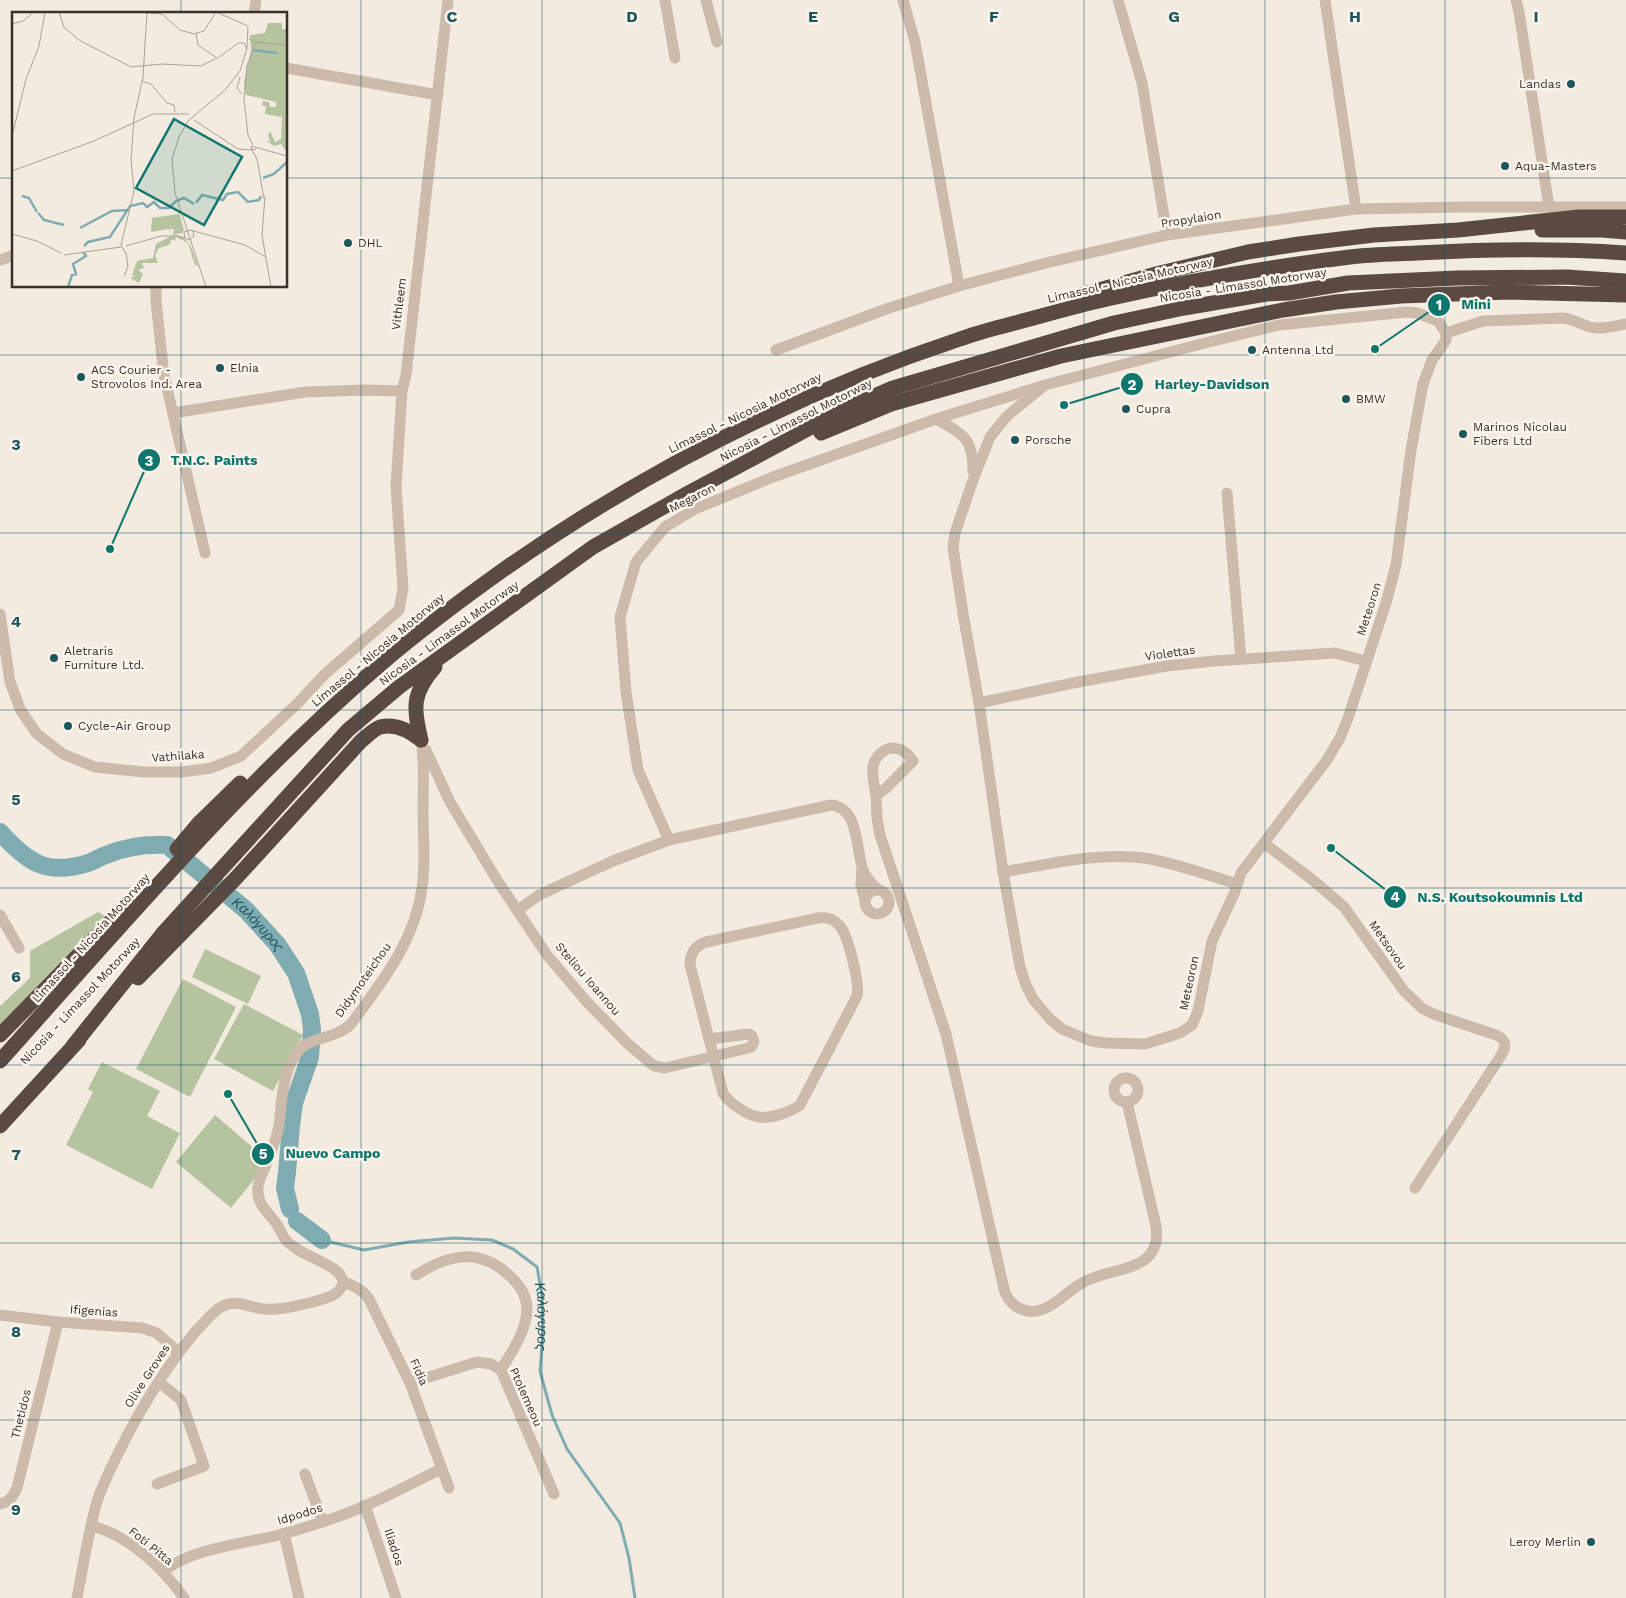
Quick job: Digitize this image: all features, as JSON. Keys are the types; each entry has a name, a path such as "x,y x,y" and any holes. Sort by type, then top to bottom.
{"highway":[{"path":"962,338 1040,308 1078,296 1156,274 1248,252 1374,235 1458,230 1579,217 1626,217"},
{"path":"1458,230 1602,230 1626,232"},
{"name":"Limassol - Nicosia Motorway","path":"0,1061 184,849 293,743 385,660 452,607 564,528 632,486 712,442 852,378 962,338 1075,306 1150,289 1218,276 1350,257 1524,248 1626,252"},
{"name":"Nicosia - Limassol Motorway","path":"0,1110 348,730 399,687 593,547 727,472 849,407 926,377 1107,325 1184,308 1266,294 1290,293 1348,283 1458,278 1567,277 1626,281"},
{"path":"727,472 762,460 835,426 891,404 1061,356 1242,318 1300,307 1374,297 1508,292 1626,294"},
{"path":"1007,354 1153,329 1242,318"},
{"path":"421,740 415,710 416,698 428,675 449,651"},
{"path":"0,1126 73,1046 236,878 361,741 379,728 394,726 410,732 421,740"},
{"path":"0,1035 134,905"},
{"path":"73,1046 163,934"}],"street":[{"name":"Vithleem","path":"399,610 403,588 396,487 402,391 406,374 448,0"},
{"path":"665,0 675,58"},
{"path":"706,0 717,42"},
{"path":"902,0 915,42 959,286"},
{"path":"1118,0 1142,83 1168,235"},
{"path":"1326,0 1356,209"},
{"path":"1516,0 1549,207"},
{"path":"288,68 438,95"},
{"name":"Propylaion","path":"776,350 889,308 959,286 1046,263 1168,235 1356,209 1626,207"},
{"path":"0,260 12,256"},
{"path":"156,288 164,375 205,553"},
{"name":"Megaron","path":"669,840 638,770 626,692 620,617 636,562 665,527 695,509 773,477 936,419 1045,385 1200,344 1279,325 1407,312 1417,313 1438,321 1446,333"},
{"path":"1446,333 1472,323 1488,320 1563,318 1597,328 1626,324"},
{"name":"Meteoron","path":"1003,872 1022,976 1034,999 1050,1019 1075,1035 1091,1041 1106,1043 1145,1044 1180,1033 1192,1024 1198,1011 1212,941 1246,866 1333,750 1348,718 1386,603 1396,565 1423,384 1432,360 1446,342 1446,333"},
{"path":"1045,385 1012,411 996,429 986,445 972,480 953,547 979,703 1003,872 1079,859 1126,857 1162,862 1237,884"},
{"path":"173,413 305,392 402,391"},
{"path":"936,419 956,430 967,441 972,456 972,480"},
{"path":"1227,494 1241,659"},
{"name":"Vathilaka","path":"0,614 10,682 21,711 38,734 63,754 95,767 144,772 182,772 211,768 241,756 297,704 325,674 399,610"},
{"name":"Violettas","path":"979,703 1078,682 1167,666 1214,660 1335,653 1366,661"},
{"name":"Steliou Ioannou","path":"421,740 450,802 497,880 547,955 566,979 627,1043 654,1066 665,1068 750,1048 754,1040 752,1036 747,1034 709,1040"},
{"name":"Didymoteichou","path":"344,1282 339,1273 334,1269 294,1248 282,1238 275,1222 264,1210 259,1200 258,1187 278,1131 288,1070 297,1053 309,1043 335,1034 351,1024 396,961 414,924 424,868 424,759 421,740"},
{"path":"876,794 878,827 894,898 916,941 946,1034 1006,1295 1010,1301 1022,1309 1036,1311 1044,1309 1084,1281 1136,1265 1146,1260 1152,1254 1157,1241 1156,1226 1126,1102"},
{"path":"518,910 539,894 613,861 669,840 826,805 836,805 844,809 850,817 862,869 861,885 868,910 879,914 888,907 894,898"},
{"name":"Metsovou","path":"1264,843 1314,881 1344,907 1404,991 1423,1009 1496,1035 1504,1040 1505,1044 1502,1054 1415,1188"},
{"path":"862,869 877,889 894,898"},
{"path":"865,900 870,892 877,889"},
{"path":"0,915 19,948"},
{"path":"818,918 828,918 840,926 845,934 858,982 858,992 800,1105 790,1111 767,1117 757,1117 750,1115 731,1103 724,1096 709,1040 690,965 691,956 697,946 706,942 818,918"},
{"path":"416,1275 441,1260 474,1257 501,1268 520,1286 527,1302 526,1319 518,1342 501,1370"},
{"name":"Olive Groves","path":"77,1598 97,1504 111,1467 144,1404 178,1352 212,1314 228,1304 237,1303 277,1310 321,1300 335,1294 344,1282"},
{"name":"Fidia","path":"344,1282 359,1288 369,1298 410,1383 449,1488"},
{"name":"Ifigenias","path":"0,1315 58,1322 142,1328 157,1334 178,1352"},
{"name":"Thetidos","path":"0,1504 8,1502 17,1488 58,1322"},
{"name":"Ptolemeou","path":"410,1383 477,1362 491,1364 501,1370 554,1494"},
{"path":"157,1484 204,1466 181,1400 159,1382"},
{"name":"Idpodos","path":"163,1572 183,1558 323,1522 365,1505 442,1469"},
{"path":"305,1474 323,1522"},
{"name":"Iliados","path":"365,1505 396,1598"},
{"name":"Foti Pitta","path":"92,1526 122,1539 146,1557 163,1572 184,1598"},
{"path":"284,1533 300,1598"}],"green space":[{"path":"98,912 105,916 0,1024 0,1006 30,978 30,951"},
{"path":"205,949 261,976 248,1004 192,977"},
{"path":"183,979 236,1007 190,1097 136,1069"},
{"path":"244,1004 303,1035 273,1091 214,1059"},
{"path":"102,1062 160,1091 147,1116 180,1133 152,1189 66,1145 93,1092 88,1089"},
{"path":"215,1115 269,1161 231,1208 176,1162"}],"waterway":[{"name":"Καλόγυρος","path":"0,832 29,859 39,864 61,868 88,863 113,852 128,848 167,845 246,910 277,944 296,973 310,1014 312,1029 310,1057 294,1103 291,1126 285,1188 290,1209"},
{"name":"Καλόγυρος","path":"297,1221 322,1240"},
{"name":"Καλόγυρος","path":"322,1240 364,1250 408,1242 454,1238 492,1240 513,1249 537,1267 542,1295 543,1332 540,1371 552,1415 567,1449 620,1523 629,1558 635,1598"}],"place":[{"name":"Landas","path":"1571,84"},
{"name":"Aqua-Masters","path":"1505,166"},
{"name":"DHL","path":"348,243"},
{"name":"Mini","path":"1375,349"},
{"name":"Antenna Ltd","path":"1252,350"},
{"name":"Elnia","path":"220,368"},
{"name":"ACS Courier - Strovolos Ind. Area","path":"81,377"},
{"name":"BMW","path":"1346,399"},
{"name":"Harley-Davidson","path":"1064,405"},
{"name":"Cupra","path":"1126,409"},
{"name":"Marinos Nicolau Fibers Ltd","path":"1463,434"},
{"name":"Porsche","path":"1015,440"},
{"name":"T.N.C. Paints","path":"110,549"},
{"name":"Aletraris Furniture Ltd.","path":"54,658"},
{"name":"Cycle-Air Group","path":"68,726"},
{"name":"N.S. Koutsokoumnis Ltd","path":"1331,848"},
{"name":"Nuevo Campo","path":"228,1094"},
{"name":"Leroy Merlin","path":"1591,1542"}]}
